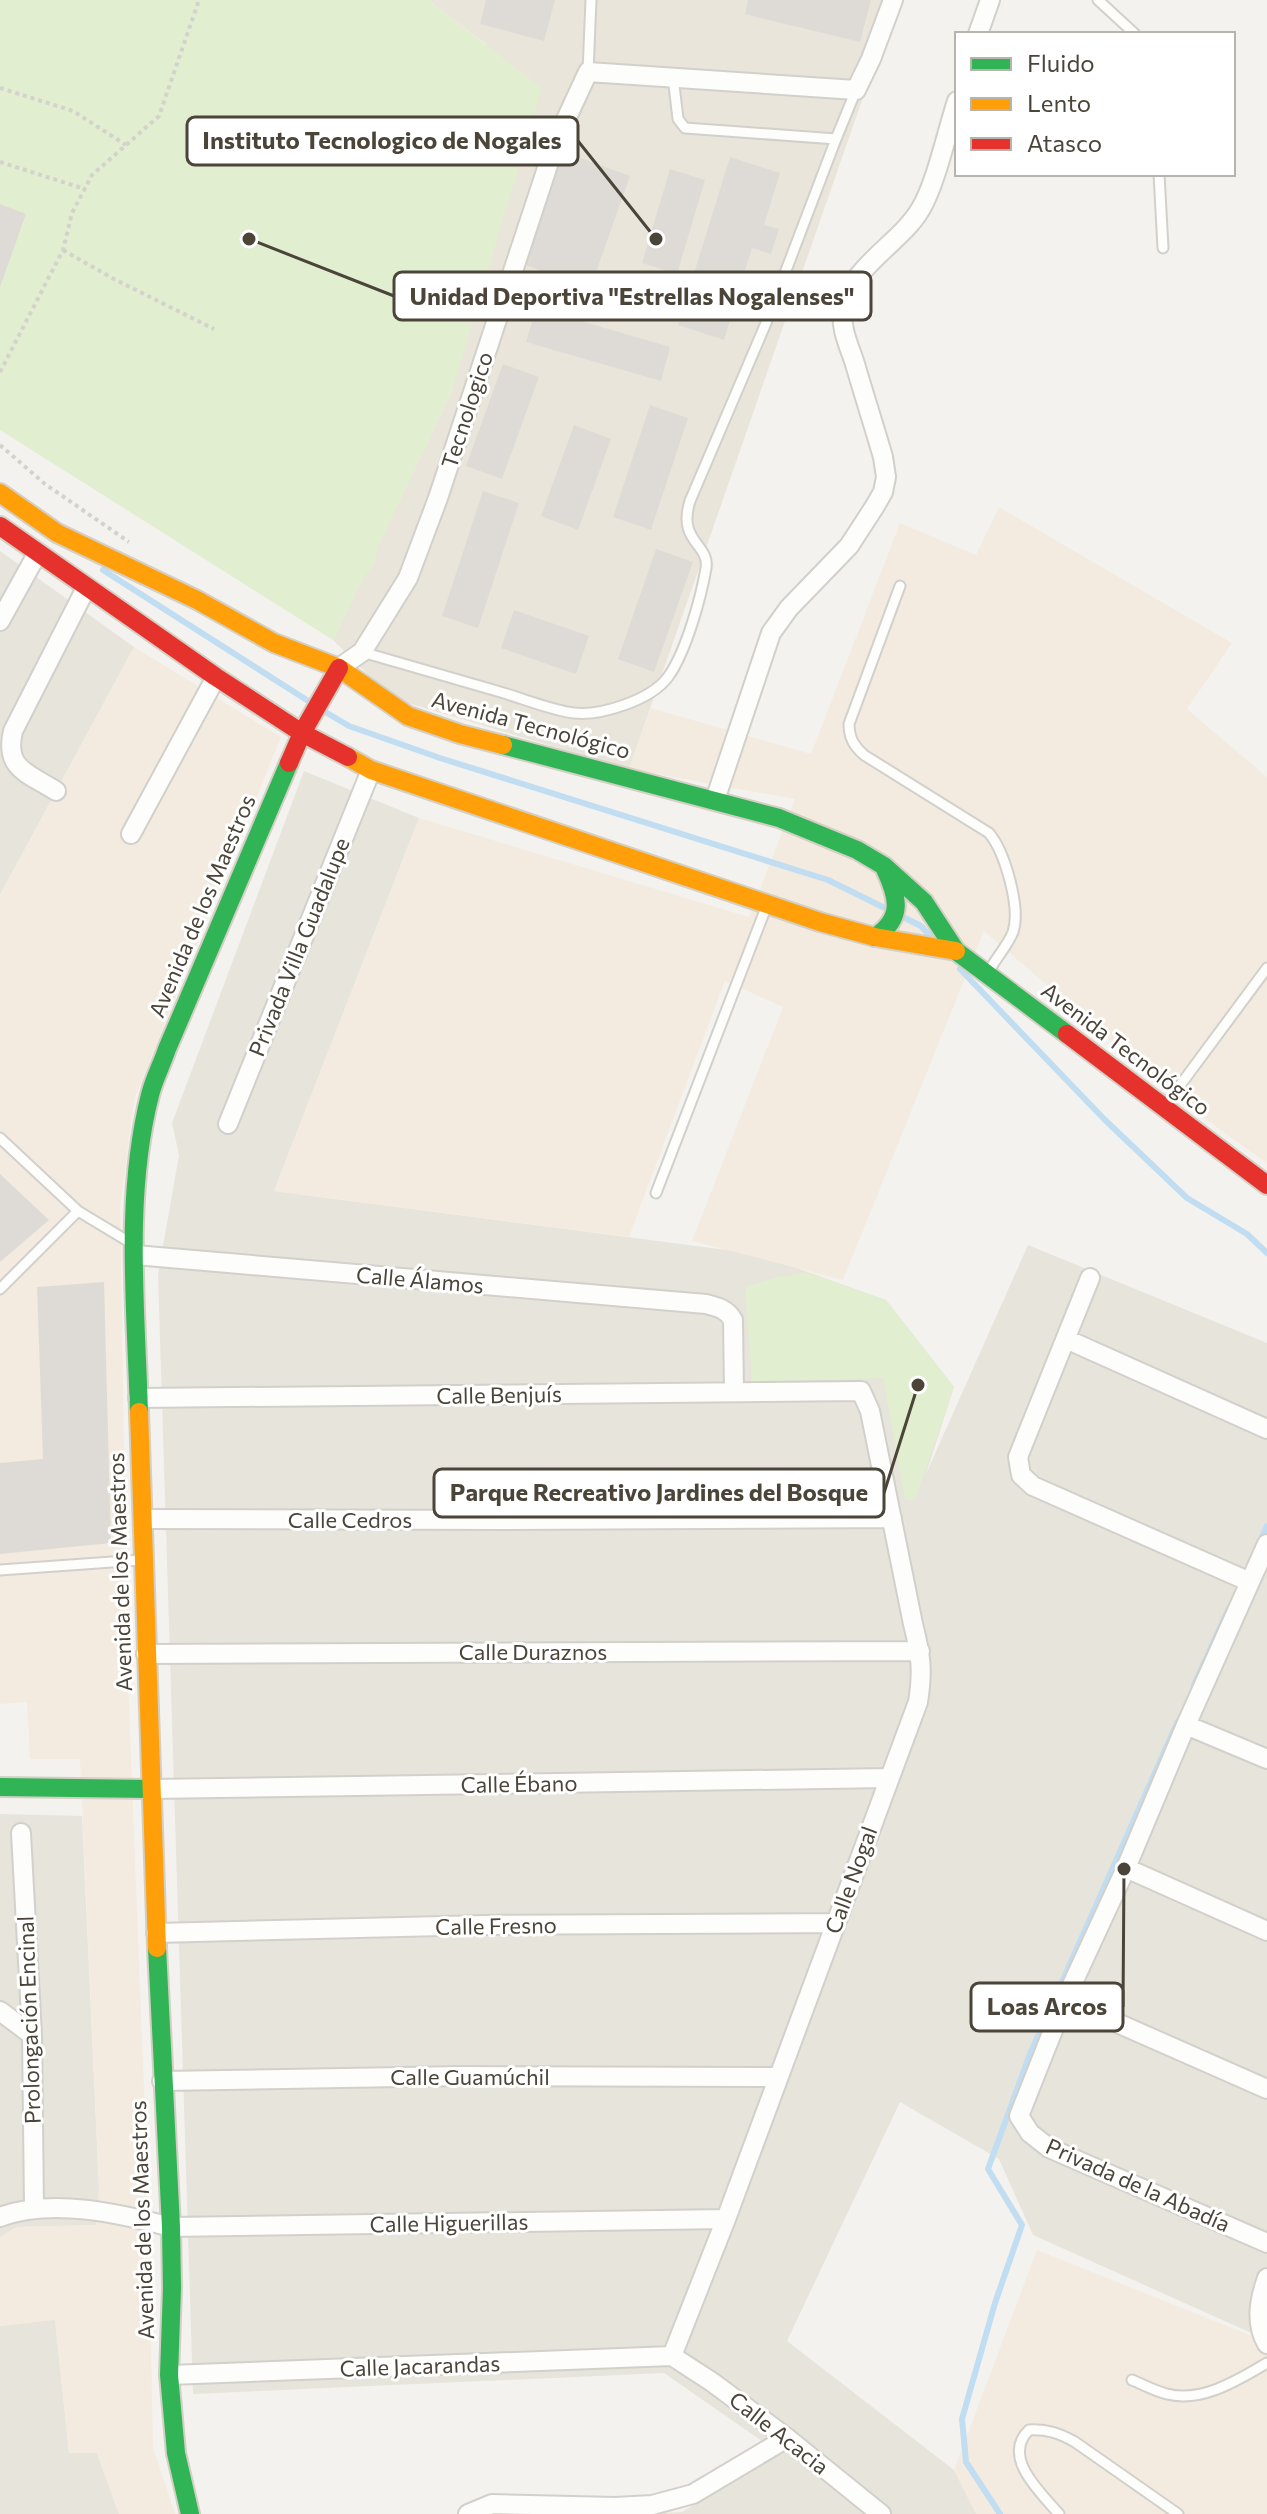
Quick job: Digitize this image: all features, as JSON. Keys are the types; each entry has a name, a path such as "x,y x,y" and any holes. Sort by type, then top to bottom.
{"main road":[{"name":"Avenida Tecnológico","path":"0,493 57,533 197,600 408,716 460,734 779,818 857,850 884,866 924,902 956,951 1267,1185"},
{"name":"Avenida Tecnológico","path":"0,526 216,677 371,770 768,904 875,937 956,951"},
{"name":"Avenida de los Maestros","path":"190,2514 176,2453 169,2375 171,2227 150,1789 134,1250 141,1153 150,1095 167,1049 304,729 335,674"},
{"path":"875,937 892,926 896,914 893,886 884,866"},
{"path":"0,1787 150,1789"}],"street":[{"path":"588,72 856,90 893,0"},
{"path":"979,32 990,0"},
{"name":"Tecnologico","path":"335,674 362,652 408,578 438,498 556,141 588,72"},
{"path":"715,800 771,633 789,608 849,546 883,492 886,477 883,457 845,332 843,308 863,271 921,209 955,107"},
{"path":"0,621 37,554"},
{"path":"56,791 17,767 11,757 10,744 13,731 86,588"},
{"path":"131,834 216,677"},
{"name":"Privada Villa Guadalupe","path":"228,1124 371,770"},
{"name":"Calle Álamos","path":"134,1250 706,1304 721,1308 733,1320 734,1392"},
{"path":"1090,1278 1018,1457 1018,1467 1026,1481 1250,1582"},
{"path":"1066,1339 1267,1429"},
{"name":"Calle Benjuís","path":"138,1398 861,1391"},
{"name":"Calle Nogal","path":"672,2356 918,1702 923,1673 920,1651 870,1411 861,1391"},
{"name":"Calle Cedros","path":"143,1519 892,1518"},
{"path":"1267,1544 1065,2000 1267,2089"},
{"name":"Calle Duraznos","path":"146,1654 920,1651"},
{"path":"1186,1725 1267,1759"},
{"name":"Calle Ébano","path":"150,1789 888,1778"},
{"name":"Prolongación Encinal","path":"21,1833 32,2035 34,2207"},
{"path":"1126,1868 1267,1931"},
{"name":"Calle Fresno","path":"156,1933 485,1925 836,1923"},
{"name":"Privada de la Abadía","path":"1065,2000 1019,2116 1030,2133 1049,2148 1267,2243"},
{"path":"0,2011 32,2035"},
{"name":"Calle Guamúchil","path":"162,2081 462,2076 778,2077"},
{"path":"0,2217 34,2207"},
{"name":"Calle Higuerillas","path":"34,2207 104,2212 171,2227 726,2219"},
{"path":"1267,2278 1258,2301 1261,2334 1267,2344"},
{"name":"Calle Jacarandas","path":"169,2375 672,2356"},
{"name":"Calle Acacia","path":"672,2356 787,2438 881,2514"},
{"path":"468,2514 492,2504 652,2505 693,2494 787,2438"}],"lane":[{"path":"588,72 591,0"},
{"path":"1098,0 1133,32"},
{"path":"673,77 678,119 685,128 836,139"},
{"path":"362,652 574,713 614,708 636,701 667,679 686,640 707,564 686,528 686,514 766,323 856,90"},
{"path":"1159,176 1163,248"},
{"path":"900,586 849,724 849,732 855,747 864,755 989,833 996,841 1009,880 1015,917 1013,931 987,973"},
{"path":"656,1193 768,904"},
{"path":"1163,1108 1267,968"},
{"path":"0,1138 78,1211 134,1250"},
{"path":"0,1289 78,1211"},
{"path":"0,1570 143,1560"},
{"path":"1132,2380 1169,2395 1188,2396 1215,2390 1267,2363"},
{"path":"1059,2514 1026,2472 1018,2453 1021,2438 1029,2430 1057,2432 1075,2442 1178,2514"}],"path":[{"path":"0,372 63,250 72,213 92,175 159,116 199,0"},
{"path":"0,88 73,111 126,145"},
{"path":"0,162 85,189"},
{"path":"63,250 214,329"},
{"path":"0,445 45,484 132,544"}],"shaded area":[{"path":"428,0 897,0 629,769 391,698 333,640 452,391 487,45"},
{"path":"999,507 1232,643 1187,709 1267,777 1267,1163 1187,1106 984,931 843,1280 692,1241 783,1007 725,981 629,1237 274,1191 419,818 749,917 795,799 629,769 651,708 811,754 900,523 976,555"},
{"path":"0,551 134,647 0,895"},
{"path":"134,647 281,737 134,1100 120,1208 128,1680 148,2191 153,2448 175,2514 119,2514 97,2453 69,2453 55,2320 0,2326 0,2237 17,2227 96,2225 99,2189 80,1759 30,1759 27,1702 0,1704 0,895"},
{"path":"304,771 419,818 274,1191 757,1254 886,1300 954,1387 926,1474 1028,1245 1267,1343 1267,2340 1033,2235 999,2159 900,2102 787,2341 954,2470 974,2495 983,2514 646,2514 682,2512 779,2453 664,2373 193,2394 158,1275 179,1155 172,1123"},
{"path":"0,1814 82,1816 99,2189 96,2225 17,2227 0,2237"},
{"path":"1037,2250 1267,2342 1267,2514 976,2514 954,2470"},
{"path":"55,2319 69,2453 97,2453 119,2514 0,2514 0,2326"}],"green space":[{"path":"0,0 428,0 542,88 452,391 378,547 375,563 362,580 333,640 0,430"},
{"path":"808,1273 886,1300 954,1387 915,1500 905,1500 883,1378 752,1382 745,1287 777,1277"}],"building":[{"path":"486,0 555,0 544,41 480,24"},
{"path":"748,0 871,0 860,42 745,14"},
{"path":"561,151 630,176 590,289 520,263"},
{"path":"730,157 780,173 764,225 779,229 771,254 752,248 724,340 678,325"},
{"path":"670,169 705,180 677,274 642,263"},
{"path":"0,204 26,214 0,287"},
{"path":"544,281 572,289 564,316 670,347 661,381 526,342"},
{"path":"503,364 539,377 502,479 466,466"},
{"path":"650,405 688,418 651,530 613,517"},
{"path":"574,425 611,439 578,530 541,516"},
{"path":"483,491 519,503 478,628 442,616"},
{"path":"656,549 693,562 654,672 618,659"},
{"path":"514,610 589,636 576,674 501,648"},
{"path":"0,1174 49,1220 0,1262"},
{"path":"104,1282 111,1543 0,1554 0,1463 43,1459 37,1287"}],"waterway":[{"path":"103,570 313,704"},
{"path":"322,710 349,726 440,758 828,880 887,909"},
{"path":"901,916 921,926 931,937"},
{"path":"960,969 1105,1120 1187,1198 1247,1234 1267,1253"},
{"path":"1259,1543 1267,1526"},
{"path":"1194,1685 1229,1608"},
{"path":"1000,2514 966,2462 962,2419 995,2303 1022,2225 988,2169 1030,2054 1178,1721"}],"traffic: fast":[{"path":"503,745 779,818 857,850 884,866 924,902 956,951 1067,1034"},
{"path":"139,1412 134,1213 142,1134 150,1095 289,763"},
{"path":"875,937 891,922 896,906 885,869"},
{"path":"0,1787 150,1789"},
{"path":"157,1948 171,2227 169,2375 176,2453 190,2514"}],"traffic: slow":[{"path":"0,493 57,533 197,600 274,643 339,668 408,716 503,745"},
{"path":"348,757 371,770 820,922 875,937 956,951"},
{"path":"139,1412 157,1948"}],"traffic: jam":[{"path":"0,526 216,677 302,733 348,757"},
{"path":"289,763 302,733 339,668"},
{"path":"1067,1034 1267,1185"}],"place":[{"name":"Unidad Deportiva \"Estrellas Nogalenses\"","path":"249,239"},
{"name":"Instituto Tecnologico de Nogales","path":"656,239"},
{"name":"Parque Recreativo Jardines del Bosque","path":"918,1385"},
{"name":"Loas Arcos","path":"1124,1869"}]}
